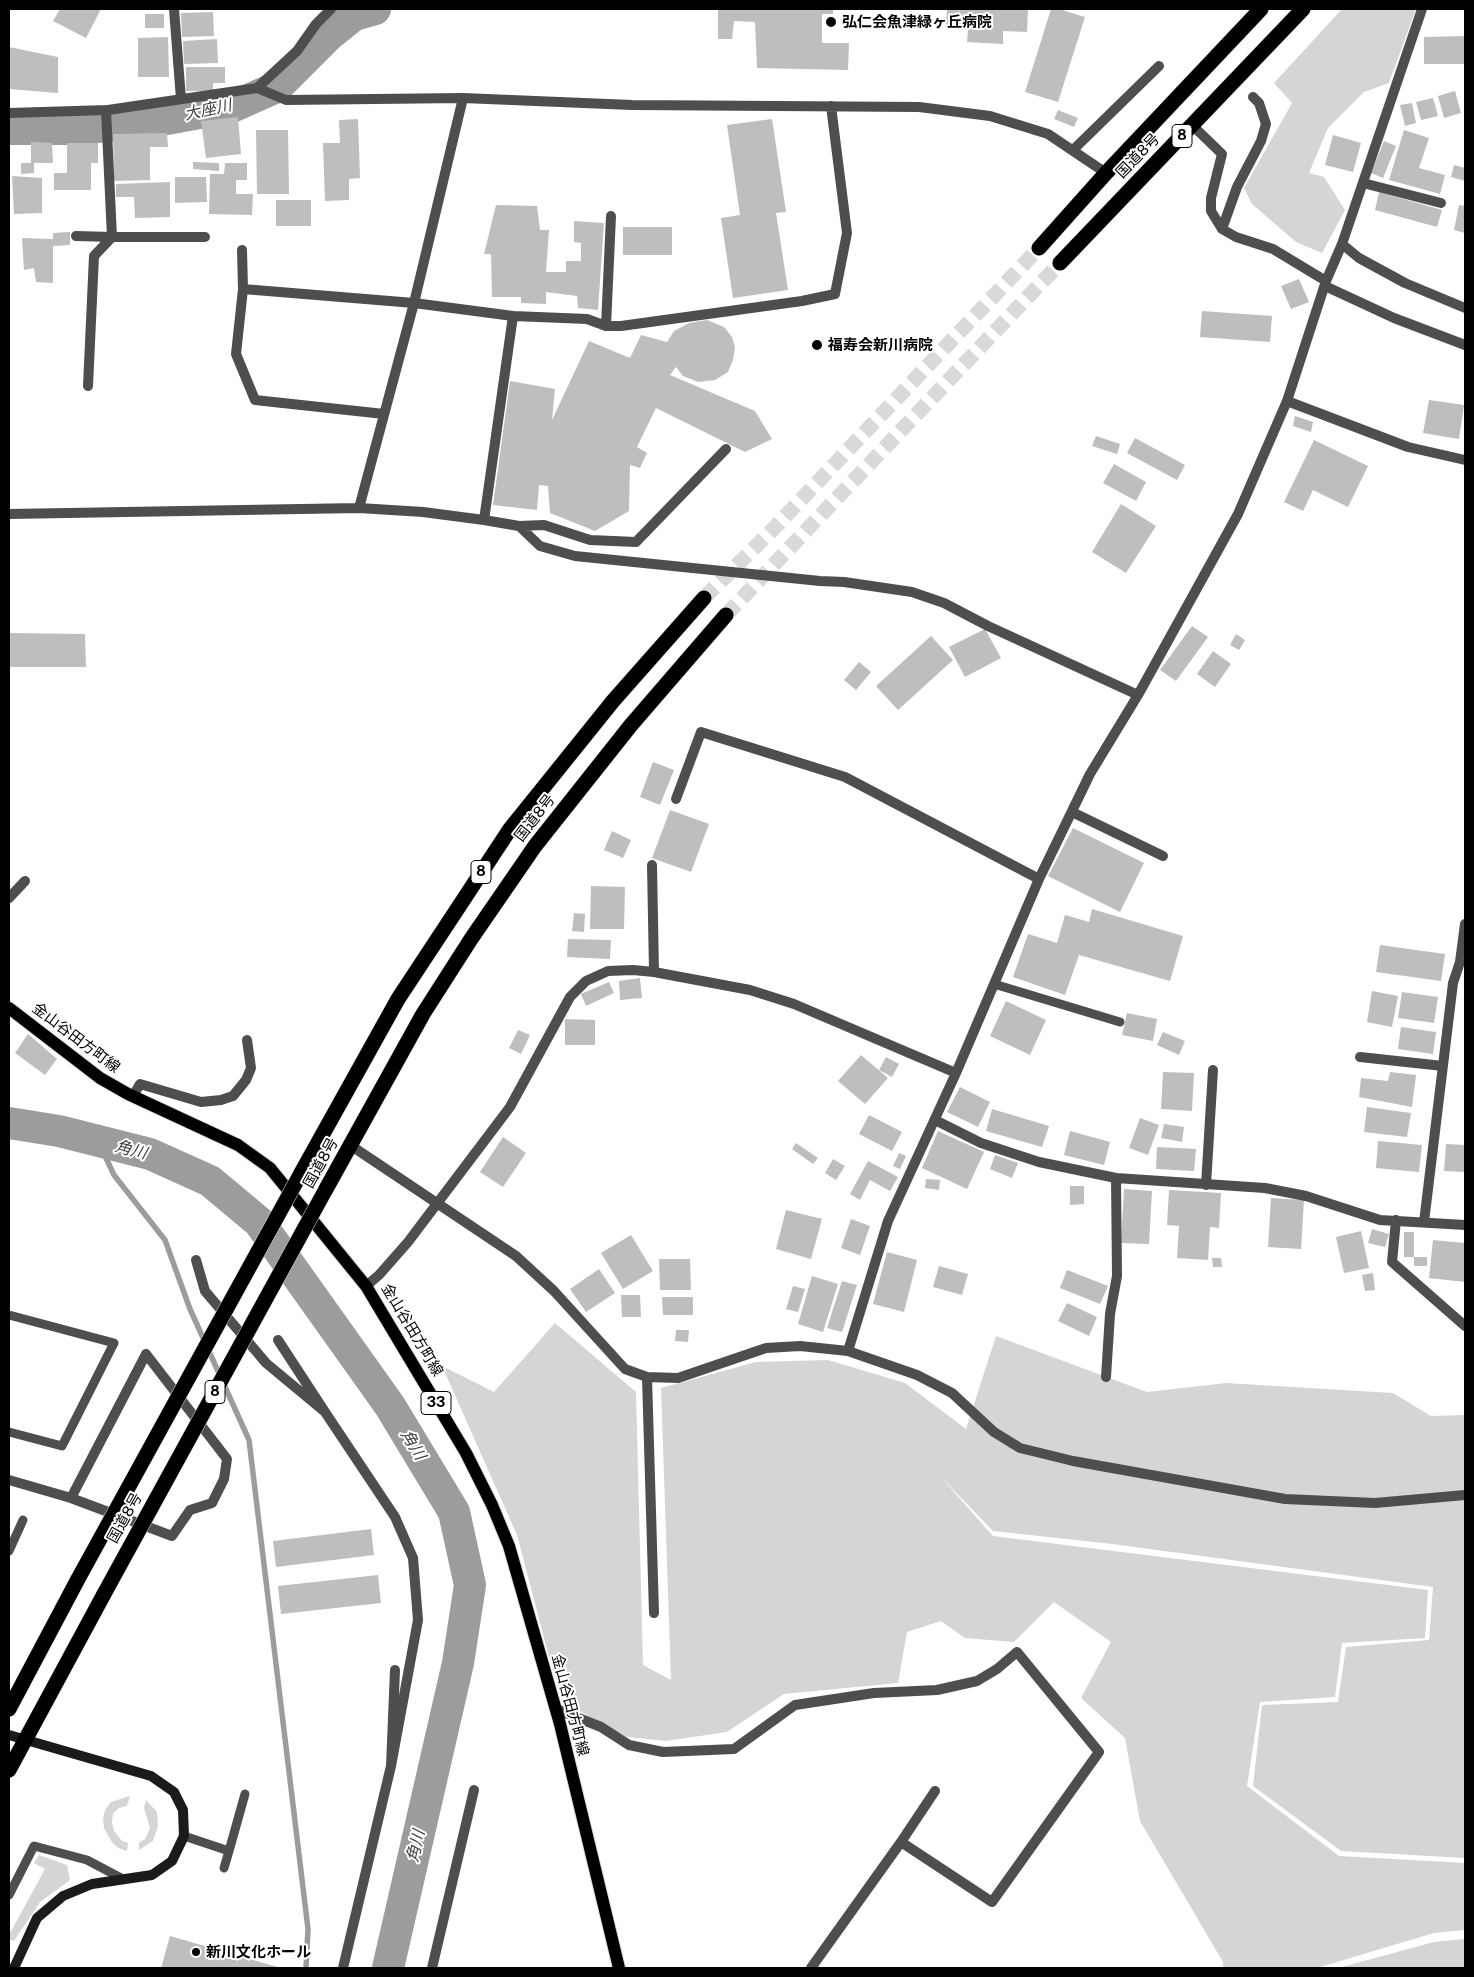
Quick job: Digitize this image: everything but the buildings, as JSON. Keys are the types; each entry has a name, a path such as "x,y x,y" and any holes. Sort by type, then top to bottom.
{"highway":[{"name":"国道8号","path":"1039,248 1106,173 1261,9"},
{"name":"国道8号","path":"1060,263 1303,9"},
{"name":"国道8号","path":"9,1709 398,999 446,923 510,829 612,701 704,598"},
{"name":"国道8号","path":"9,1770 326,1189 424,1014 471,939 534,846 631,725 726,615"}],"main road":[{"name":"金山谷田方町線","path":"9,1008 100,1078 133,1096 238,1145 270,1168 366,1286 466,1453 492,1505 509,1546 556,1709 619,1968"}],"street":[{"path":"174,9 182,100"},
{"path":"257,88 297,51 316,24 331,9"},
{"path":"848,1351 888,1221 956,1073 1039,879 1090,774 1138,695 1238,514 1287,401 1326,283 1342,244 1422,9"},
{"path":"1073,150 1160,66"},
{"path":"9,113 106,110 257,88 286,100 463,98 632,105 919,107 990,116 1048,134 1106,173"},
{"path":"1222,229 1237,187 1261,141 1266,124 1259,103 1253,97"},
{"path":"359,508 414,303 463,98"},
{"path":"243,289 414,303 514,316 587,320 606,326 722,313 835,294 847,233 831,106"},
{"path":"88,386 94,256 112,237 106,110"},
{"path":"1192,125 1222,154 1211,198 1211,211 1222,229 1236,237 1273,249 1326,283 1394,318 1465,345"},
{"path":"1363,182 1441,203"},
{"path":"606,326 611,216"},
{"path":"76,236 205,237"},
{"path":"1342,244 1359,258 1405,282 1465,308"},
{"path":"242,250 243,289 236,354 255,400 384,414"},
{"path":"484,520 514,316"},
{"path":"1287,401 1408,446 1465,460"},
{"path":"9,514 359,508 423,512 519,526 544,525 590,540 636,542 726,449"},
{"path":"519,526 540,546 575,556 844,582 912,592 944,602 988,626 1138,695"},
{"path":"676,799 701,732 846,777 1039,879"},
{"path":"1072,812 1163,856"},
{"path":"652,865 654,972"},
{"path":"9,898 25,880"},
{"path":"1424,1222 1453,983 1460,962 1465,924"},
{"path":"366,1286 379,1275 408,1242 510,1107 570,997 586,981 608,971 633,970 654,972 750,990 794,1004 956,1073"},
{"path":"133,1096 140,1084 201,1102 221,1100 233,1096 246,1080 251,1068 247,1040"},
{"path":"1360,1057 1443,1066"},
{"path":"1206,1185 1213,1070"},
{"path":"935,1120 981,1142 1031,1159 1116,1178 1265,1188 1306,1196 1380,1220 1465,1225"},
{"path":"350,1146 516,1256 554,1291 625,1369 647,1377 678,1378 766,1348 800,1346 848,1351 918,1375 952,1394 994,1432 1020,1448 1073,1461 1285,1499 1375,1503 1465,1496"},
{"path":"1106,1377 1110,1314 1117,1276 1116,1178"},
{"path":"1396,1220 1392,1262 1465,1326"},
{"path":"196,1260 205,1291 260,1356 325,1412"},
{"path":"278,1340 395,1517 413,1558 418,1620 391,1766 343,1968"},
{"path":"9,1480 71,1498 172,1536 190,1510 212,1503 224,1479 227,1459 146,1354 71,1498"},
{"path":"647,1377 654,1613"},
{"path":"556,1709 601,1726 629,1745 663,1752 734,1749 795,1705 874,1693 937,1690 977,1681 997,1669 1017,1652 1099,1752 992,1902 901,1842"},
{"path":"391,1766 395,1670"},
{"path":"9,1735 151,1776 174,1792 183,1810 184,1836 172,1861 152,1875 92,1884 63,1896 37,1918 13,1961"},
{"path":"432,1968 474,1790"},
{"path":"812,1968 935,1791"}],"lane":[{"path":"994,984 1120,1022"},
{"path":"9,1315 114,1343 62,1446 9,1433"},
{"path":"9,1551 22,1520"},
{"path":"224,1868 245,1794"},
{"path":"184,1836 229,1851"},
{"path":"9,1895 34,1846 87,1860 123,1879"}],"shaded area":[{"path":"1342,9 1416,9 1389,83 1364,92 1328,128 1309,173 1324,177 1345,210 1322,253 1296,242 1252,204 1244,188 1292,103 1274,83"},
{"path":"555,1323 636,1392 643,1665 671,1680 661,1388 756,1362 828,1360 905,1383 966,1429 996,1336 1147,1392 1226,1383 1393,1393 1431,1416 1465,1415 1465,1858 1341,1851 1253,1786 1262,1705 1338,1702 1346,1647 1429,1640 1433,1587 1112,1544 993,1531 940,1476 993,1536 1428,1590 1425,1638 1342,1643 1335,1697 1260,1702 1247,1786 1339,1856 1465,1863 1465,1930 1434,1933 1317,1968 1223,1968 1223,1962 1140,1821 1125,1738 1081,1698 1111,1642 1054,1602 1014,1642 965,1638 941,1621 907,1632 898,1683 784,1694 727,1732 666,1741 627,1737 572,1707 549,1657 517,1535 442,1366 494,1392"},
{"path":"130,1796 127,1806 119,1808 113,1813 112,1823 114,1831 122,1841 128,1843 127,1851 118,1848 111,1841 104,1828 103,1819 105,1810 111,1802"},
{"path":"146,1800 157,1812 158,1826 153,1841 139,1850 139,1843 145,1839 150,1828 144,1808"},
{"path":"39,1855 67,1865 70,1880 40,1902 14,1941 9,1939 9,1935 45,1869 34,1863"},
{"path":"1465,1939 1465,1968 1338,1968 1434,1942"}],"waterway":[{"name":"大座川","path":"9,129 77,129 156,121 232,107 277,87 329,35 354,15 375,9"},
{"name":"角川","path":"9,1123 59,1131 150,1154 210,1181 259,1222 390,1406 454,1512 470,1585 458,1663 388,1968"},
{"path":"98,1141 114,1175 165,1240 190,1309 249,1440 308,1929 306,1968"}],"tunnel":[{"path":"704,598 777,525 1039,248"},
{"path":"726,615 1060,263"}],"place":[{"name":"弘仁会魚津緑ヶ丘病院","path":"831,22"},
{"name":"福寿会新川病院","path":"817,345"},
{"name":"新川文化ホール","path":"196,1952"}]}
